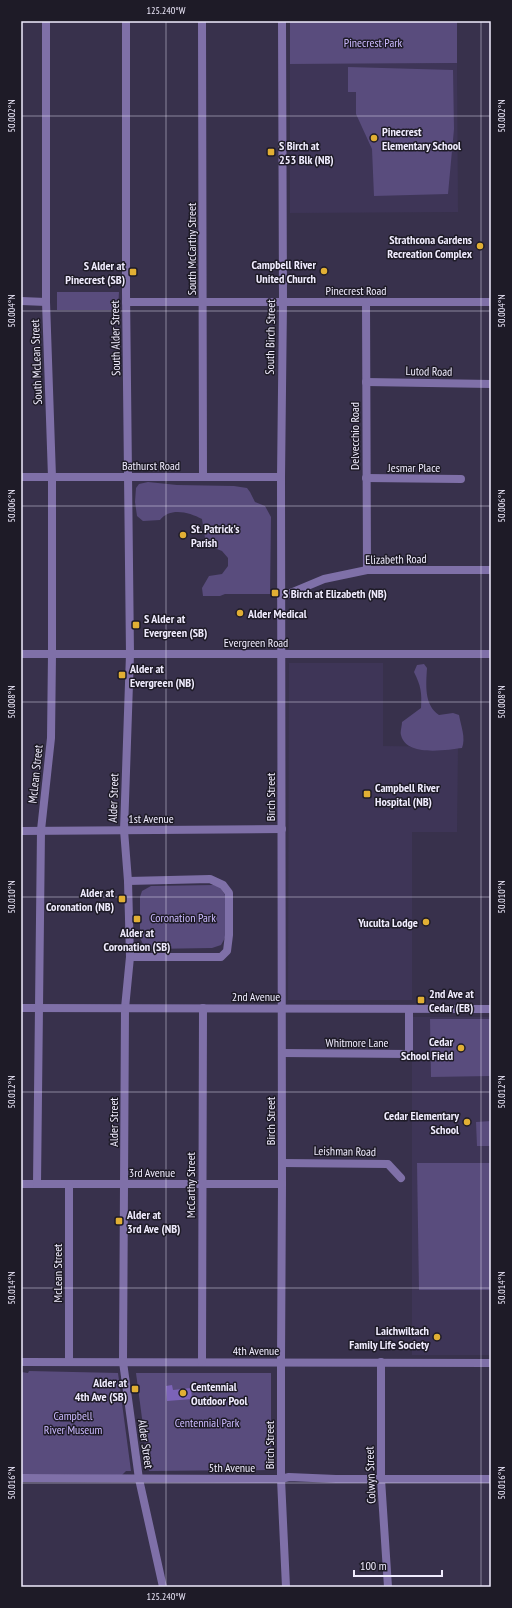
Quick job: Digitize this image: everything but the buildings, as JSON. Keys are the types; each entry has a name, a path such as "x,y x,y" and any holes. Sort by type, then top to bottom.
{"street":[{"name":"South McLean Street","path":"46,21 46,302 52,477 52,654"},
{"name":"South Alder Street","path":"126,21 126,302 130,654"},
{"name":"South McCarthy Street","path":"202,21 203,477"},
{"name":"South Birch Street","path":"281,654 283,302 282,21"},
{"path":"21,302 46,302"},
{"name":"Pinecrest Road","path":"126,302 491,302"},
{"name":"Delvecchio Road","path":"366,302 367,570"},
{"name":"Lutod Road","path":"366,382 491,384"},
{"name":"Bathurst Road","path":"21,477 281,477"},
{"name":"Jesmar Place","path":"366,478 461,479"},
{"name":"Elizabeth Road","path":"281,597 324,579 367,570 491,570"},
{"name":"Evergreen Road","path":"21,654 491,654"},
{"name":"McLean Street","path":"37,1184 41,830 51,738 52,654"},
{"name":"Alder Street","path":"130,654 124,830 128,881 130,957 125,1008 123,1362 139,1479 163,1587"},
{"name":"Birch Street","path":"281,654 281,1479 286,1587"},
{"name":"1st Avenue","path":"21,831 282,829"},
{"path":"128,881 210,879 223,885 230,893 230,935 227,951 221,957 130,957"},
{"name":"2nd Avenue","path":"21,1008 491,1009"},
{"name":"McCarthy Street","path":"202,1362 203,1008"},
{"name":"Whitmore Lane","path":"282,1053 409,1054 409,1008"},
{"name":"Leishman Road","path":"282,1163 388,1164 402,1178"},
{"name":"3rd Avenue","path":"21,1184 282,1184"},
{"name":"McLean Street","path":"68,1184 69,1362"},
{"name":"4th Avenue","path":"21,1362 491,1363"},
{"name":"Colwyn Street","path":"381,1362 381,1479 388,1587"},
{"name":"5th Avenue","path":"21,1478 281,1479 289,1477 491,1479"}],"shaded area":[{"name":"Pinecrest Elementary School","path":"457,63 458,212 290,213 290,64"},
{"path":"289,663 383,663 383,746 458,747 457,832 412,832 412,1000 288,1000"},
{"path":"412,1017 491,1017 491,1355 412,1355"},
{"path":"172,1385 173,1390 191,1388 192,1399 167,1401 166,1386"}],"green space":[{"name":"Pinecrest Park","path":"290,21 457,21 457,63 290,64"},
{"path":"348,67 453,70 454,129 448,194 374,196 372,149 356,114 356,92 348,92"},
{"path":"57,292 119,292 118,310 57,310"},
{"path":"148,482 177,485 234,486 247,488 255,502 265,506 271,517 270,594 225,594 220,596 203,596 202,588 209,576 222,574 228,566 228,558 222,551 212,547 205,538 202,519 197,516 174,512 169,513 160,520 143,521 137,516 135,502 136,488 139,484"},
{"path":"424,664 427,668 426,681 428,700 434,711 439,715 453,713 459,715 463,736 462,748 437,751 427,750 410,747 404,742 401,735 402,722 421,708 420,690 414,672 417,665"},
{"name":"Coronation Park","path":"214,885 220,887 225,895 226,936 221,945 212,948 150,949 144,946 140,938 140,897 142,891 151,886"},
{"name":"Cedar School Field","path":"430,1019 491,1019 491,1076 431,1077"},
{"path":"491,1121 491,1146 477,1146 476,1122"},
{"path":"417,1163 491,1163 491,1290 419,1290"},
{"name":"Campbell River Museum","path":"29,1371 118,1373 131,1471 126,1471 122,1475 21,1474 21,1372 28,1373"},
{"name":"Centennial Park","path":"136,1373 271,1373 271,1470 149,1471"}],"place":[{"name":"Pinecrest Elementary School","path":"374,138"},
{"name":"S Birch at 253 Blk (NB)","path":"271,152"},
{"name":"Strathcona Gardens Recreation Complex","path":"480,246"},
{"name":"Campbell River United Church","path":"324,271"},
{"name":"S Alder at Pinecrest (SB)","path":"133,272"},
{"name":"St. Patrick's Parish","path":"183,535"},
{"name":"S Birch at Elizabeth (NB)","path":"275,593"},
{"name":"Alder Medical","path":"240,613"},
{"name":"S Alder at Evergreen (SB)","path":"136,625"},
{"name":"Alder at Evergreen (NB)","path":"122,675"},
{"name":"Campbell River Hospital (NB)","path":"367,794"},
{"name":"Alder at Coronation (NB)","path":"122,899"},
{"name":"Alder at Coronation (SB)","path":"137,919"},
{"name":"Yuculta Lodge","path":"426,922"},
{"name":"2nd Ave at Cedar (EB)","path":"421,1000"},
{"name":"Cedar School Field","path":"461,1048"},
{"name":"Cedar Elementary School","path":"467,1122"},
{"name":"Alder at 3rd Ave (NB)","path":"119,1221"},
{"name":"Laichwiltach Family Life Society","path":"437,1337"},
{"name":"Alder at 4th Ave (SB)","path":"135,1389"},
{"name":"Centennial Outdoor Pool","path":"183,1393"}]}
